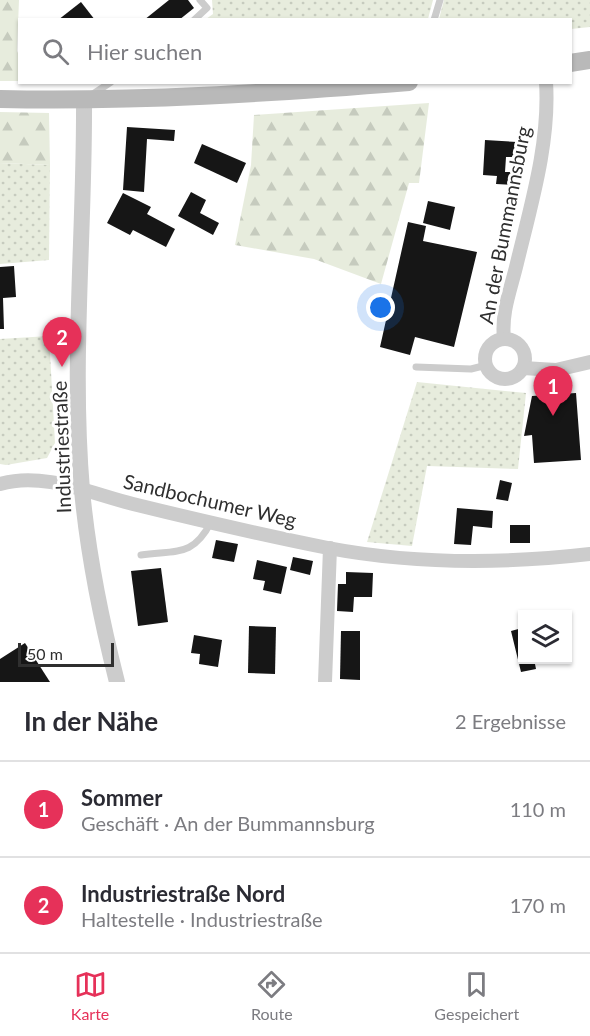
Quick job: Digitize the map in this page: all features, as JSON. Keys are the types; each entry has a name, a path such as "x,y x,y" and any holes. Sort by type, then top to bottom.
{"main road":[{"path":"572,63 590,60"},
{"path":"0,99 236,95 382,84"}],"street":[{"name":"An der Bummannsburg","path":"504,339 504,312 538,169 545,116 546,84"},
{"name":"Industriestraße","path":"84,99 79,330 82,489 98,597 117,682"},
{"name":"An der Bummannsburg","path":"487,365 487,351 491,345 504,339 520,345 524,352 523,368"},
{"path":"487,365 496,376 504,379 518,374 523,368 556,370 590,363"},
{"name":"Sandbochumer Weg","path":"0,484 26,482 82,489 211,522 330,548 487,562 590,554"},
{"path":"325,682 330,548"}],"lane":[{"path":"196,18 207,8 200,0"},
{"path":"435,18 440,0"},
{"path":"84,99 108,84"},
{"path":"416,367 471,369 487,365"},
{"path":"141,555 194,547 203,538 211,522"}],"green space":[{"path":"0,0 19,0 18,81 0,81"},
{"path":"212,0 433,0 428,18 207,18 213,14"},
{"path":"444,0 590,0 590,27 572,29 572,18 439,18"},
{"path":"429,103 419,183 409,183 381,284 314,259 235,245 251,165 254,115"},
{"path":"0,112 49,113 50,165 0,163"},
{"path":"0,163 50,165 49,260 0,264"},
{"path":"49,336 55,443 47,458 0,464 0,339"},
{"path":"417,382 526,393 518,469 427,466 412,546 367,542"}],"building":[{"path":"169,0 188,0 194,8 182,18 146,18"},
{"path":"81,2 93,18 61,18"},
{"path":"127,127 175,130 174,141 147,139 144,192 123,190"},
{"path":"485,140 517,142 517,157 506,157 505,172 513,172 513,185 496,184 497,176 483,175"},
{"path":"202,144 246,163 237,183 194,163"},
{"path":"191,192 206,200 200,213 219,223 213,235 178,216"},
{"path":"123,193 151,207 147,214 175,229 166,247 133,230 130,235 107,223"},
{"path":"428,201 455,207 450,230 423,223"},
{"path":"408,222 426,226 423,241 477,252 454,347 415,337 410,355 380,347"},
{"path":"14,266 16,297 3,298 4,329 0,329 0,267"},
{"path":"576,393 581,460 534,463 532,435 524,436 532,396"},
{"path":"500,480 512,483 508,501 496,499"},
{"path":"457,508 493,511 492,528 473,526 471,545 454,544"},
{"path":"510,525 530,525 530,543 510,543"},
{"path":"216,540 238,544 234,562 212,558"},
{"path":"293,557 313,561 310,575 290,570"},
{"path":"257,560 287,567 281,594 263,590 265,581 253,579"},
{"path":"161,568 168,622 138,626 131,571"},
{"path":"346,572 373,573 372,597 354,597 353,612 337,611 338,584 346,584"},
{"path":"249,626 276,627 275,674 248,673"},
{"path":"518,629 518,660 511,631"},
{"path":"341,631 360,631 360,680 340,679"},
{"path":"194,635 222,640 218,667 199,664 200,654 191,653"},
{"path":"25,643 50,682 0,682 0,659"},
{"path":"519,664 535,664 536,669 521,672"}],"place":[{"name":"Industriestraße Nord","path":"62,367"},
{"name":"Sommer","path":"553,416"}]}
